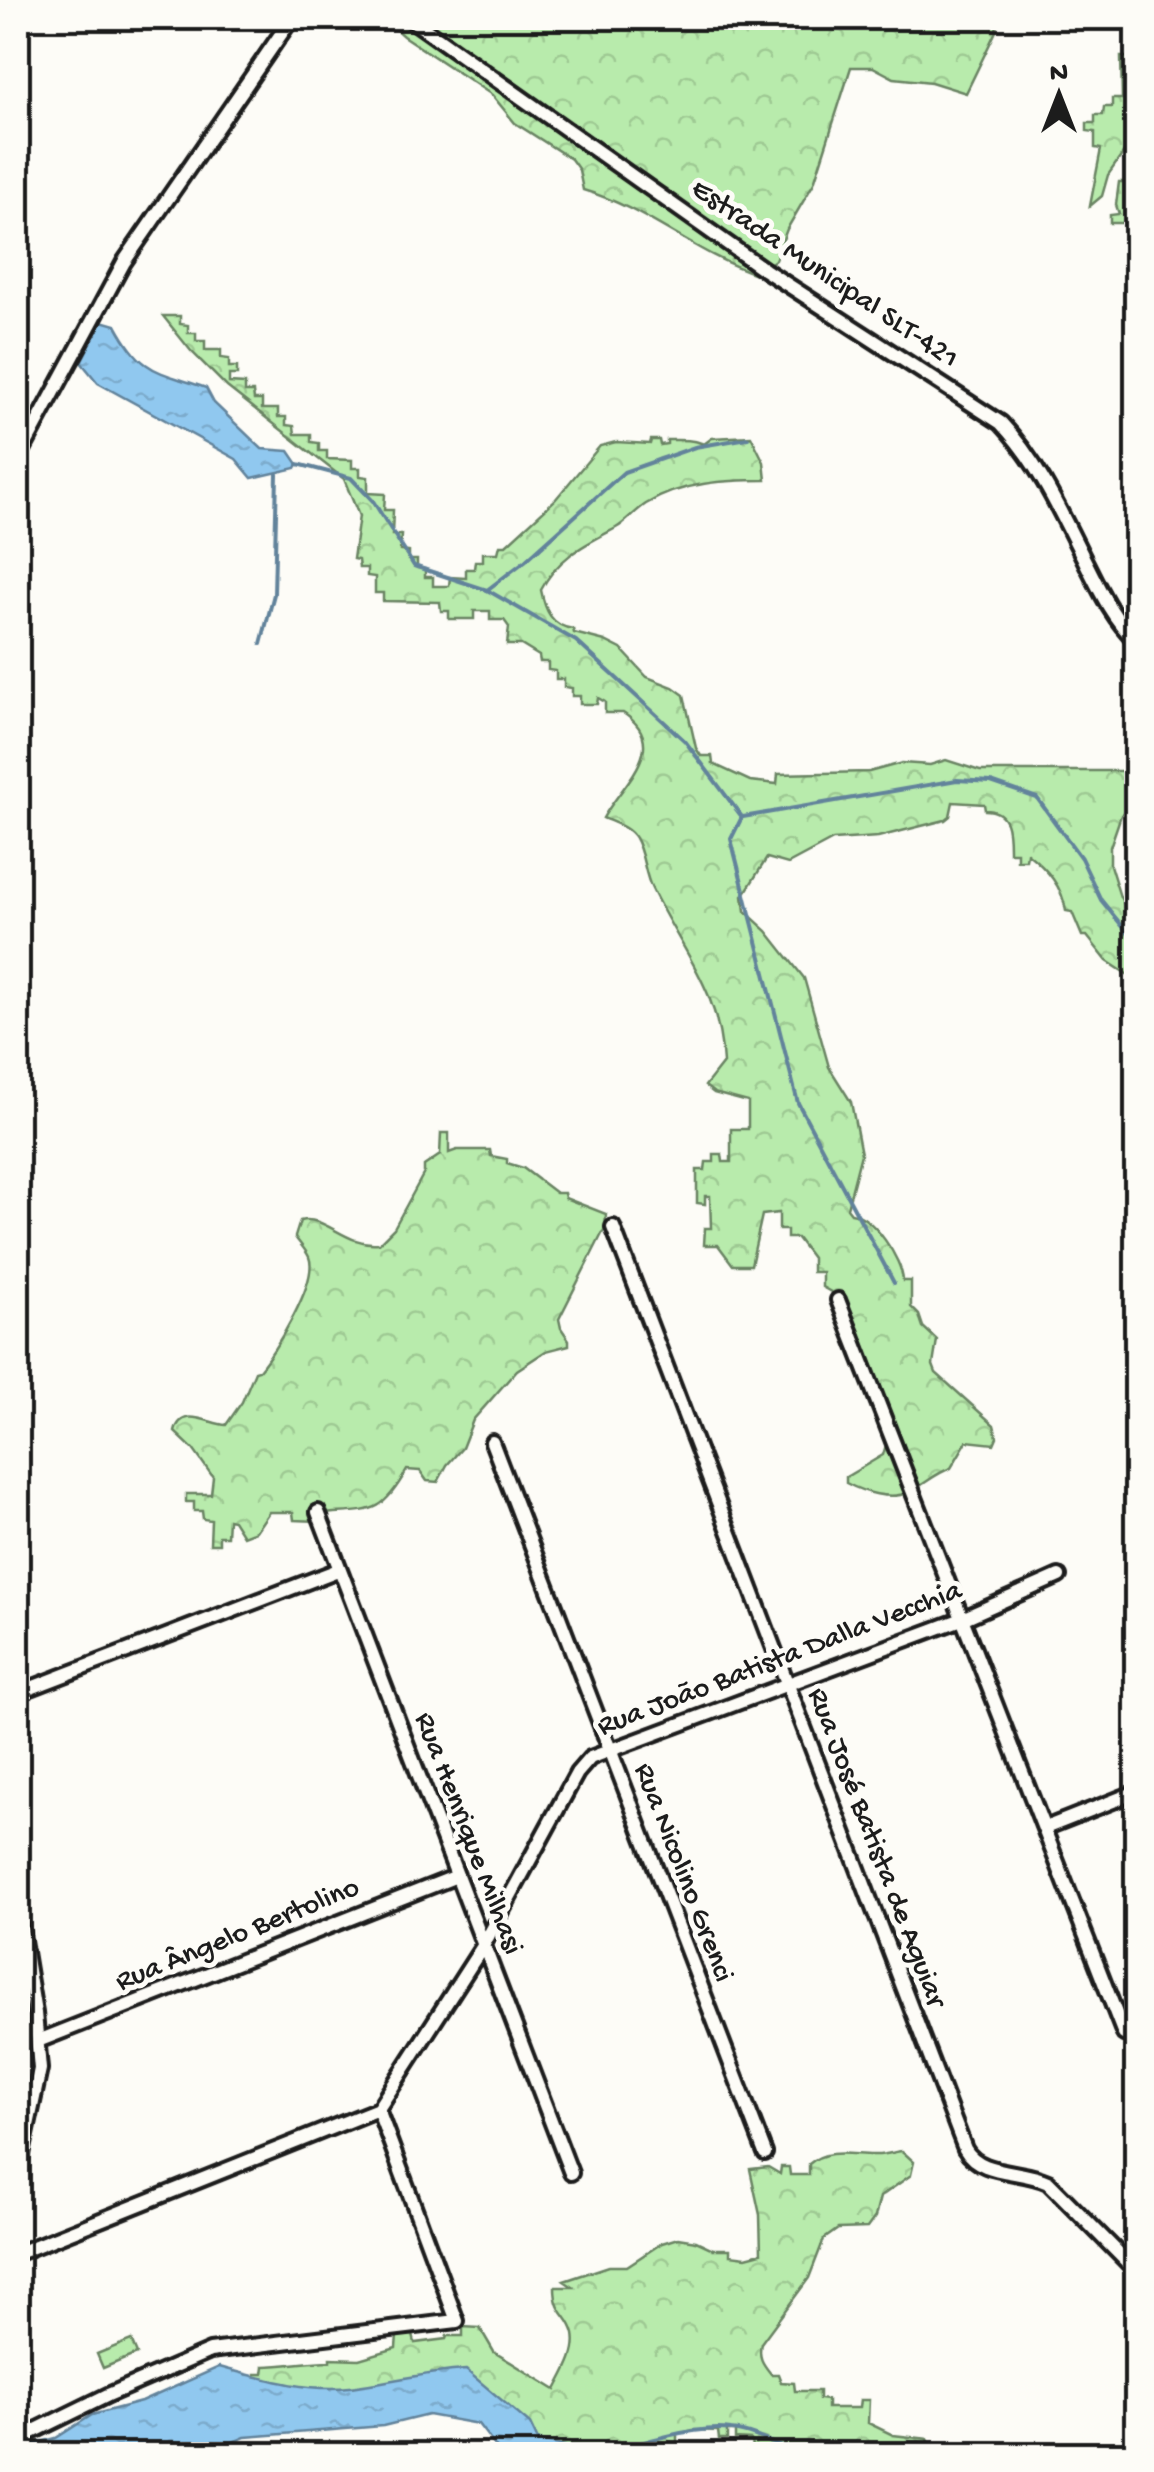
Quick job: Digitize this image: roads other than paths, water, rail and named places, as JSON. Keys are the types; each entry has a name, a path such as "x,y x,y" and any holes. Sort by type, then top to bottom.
{"street":[{"path":"18,460 124,262 292,18"},
{"name":"Estrada Municipal SLT-421","path":"409,18 765,270 1002,423 1052,496 1109,609 1136,641"},
{"name":"Rua José Batista de Aguiar","path":"612,1227 964,2150 976,2164 1048,2182 1136,2271"},
{"path":"838,1300 1124,2034"},
{"name":"Rua Nicolino Grenci","path":"492,1442 765,2153"},
{"name":"Rua Henrique Milhasi","path":"318,1512 571,2173"},
{"path":"18,1693 338,1570"},
{"name":"Rua João Batista Dalla Vecchia","path":"378,2109 483,1946 577,1773 590,1758 962,1618 1059,1576"},
{"path":"1045,1828 1136,1792"},
{"name":"Rua Ângelo Bertolino","path":"38,2042 457,1876"},
{"path":"18,1910 40,2069 18,2172"},
{"path":"18,2253 378,2109 458,2321 210,2352 18,2439"}],"water":[{"path":"102,321 116,325 134,353 152,368 206,388 214,403 262,449 289,451 298,464 296,468 252,478 236,459 98,383 81,362"},
{"path":"219,2367 317,2388 466,2370 530,2424 538,2441 609,2454 501,2454 478,2424 428,2415 383,2426 245,2437 205,2454 18,2454 18,2448 56,2438 92,2415 141,2402"}],"waterway":[{"path":"487,590 624,472 695,447 748,438"},
{"path":"298,464 351,478 373,501 414,566 487,590 576,641 685,741 742,817 731,839 798,1103 894,1283"},
{"path":"261,644 274,594 277,474"},
{"path":"743,817 957,780 991,782 1037,798 1081,858 1101,900 1132,938"},
{"path":"608,2454 669,2436 718,2429 748,2433 798,2454"}]}
